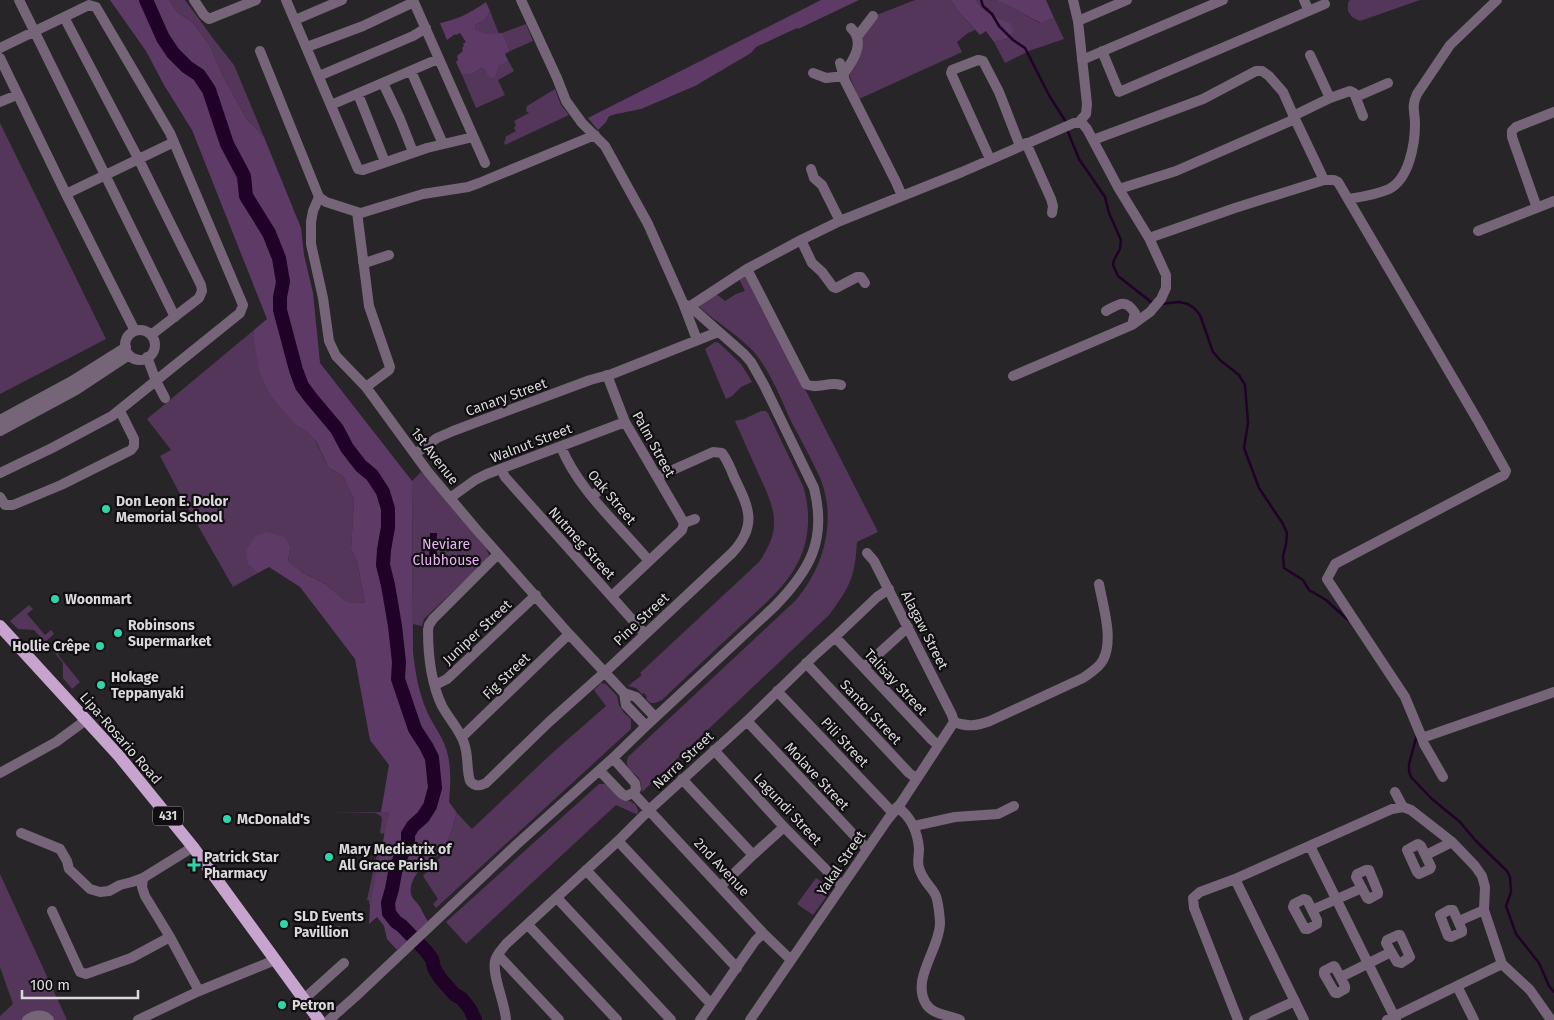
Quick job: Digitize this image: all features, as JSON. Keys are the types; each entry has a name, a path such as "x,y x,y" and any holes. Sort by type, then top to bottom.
{"main road":[{"name":"Lipa-Rosario Road","path":"0,626 144,786 194,847 319,1020"}],"street":[{"path":"19,0 175,317"},
{"path":"194,0 209,19 256,0"},
{"path":"286,0 332,104 358,169 364,170 413,152 473,137"},
{"path":"295,20 342,0"},
{"path":"521,0 566,101 582,123 609,152 648,224 686,305 697,340"},
{"path":"686,305 747,269 840,221 1079,122 1086,114 1087,104 1078,20 1073,0"},
{"path":"1078,20 1127,0"},
{"path":"1082,60 1223,0"},
{"path":"1304,0 1309,11"},
{"path":"1348,199 1376,194 1390,189 1398,183 1409,163 1415,123 1413,108 1417,94 1450,45 1497,0"},
{"path":"307,47 363,26 414,1 485,163"},
{"path":"1102,51 1119,92 1325,4"},
{"path":"0,48 89,5 96,7 133,68 174,142 243,305 240,313 120,411 101,423 0,473"},
{"path":"813,73 826,78 844,75 854,60 857,51 854,32 873,16"},
{"path":"64,17 139,160 201,285 200,298 151,335"},
{"path":"319,76 413,36 426,28"},
{"path":"260,51 320,197 326,202 357,212 361,213 422,194 474,185 595,135"},
{"path":"1310,55 1330,98"},
{"path":"0,58 135,331"},
{"path":"332,104 383,84 438,58"},
{"path":"990,159 951,73 952,70 978,60 983,61 1051,199 1052,213"},
{"path":"840,63 859,111 902,196"},
{"path":"411,71 443,144"},
{"path":"1093,140 1203,99 1256,71 1262,71 1283,92 1324,180"},
{"path":"1356,97 1388,83"},
{"path":"383,84 413,152"},
{"path":"1119,189 1176,171 1294,117 1330,98 1350,91 1354,93 1363,116"},
{"path":"0,102 17,94"},
{"path":"358,94 386,162"},
{"path":"1537,208 1512,137 1512,131 1516,127 1554,112"},
{"path":"1013,376 1132,325 1150,312 1161,299 1166,288 1166,275 1149,238 1119,189 1084,125 1079,122"},
{"path":"66,194 174,142"},
{"path":"811,169 814,178 822,185 840,221"},
{"path":"1149,238 1324,180 1338,182 1506,471 1504,475 1335,564 1327,579 1405,697 1424,744 1443,777"},
{"name":"1st Avenue","path":"320,197 313,211 310,232 312,257 321,289 329,341 336,356 366,388 450,498 569,634 624,693"},
{"path":"1478,231 1554,201"},
{"path":"357,212 371,314 390,367 389,370 366,388"},
{"path":"801,240 812,263 822,272 833,287 836,288 857,277 860,277 865,283"},
{"path":"363,262 389,255"},
{"path":"747,269 806,384 813,386 841,384"},
{"path":"1106,311 1121,303 1127,304 1134,314 1132,325"},
{"path":"329,1020 549,815 600,771 655,717 775,606 804,572 811,558 817,534 818,515 814,488 770,396 751,362 737,347 686,305"},
{"path":"146,331 151,335 155,347 147,357 140,359 128,351 126,339 131,333 146,331"},
{"name":"Canary Street","path":"415,454 437,438 454,431 590,380 609,375 718,332"},
{"path":"0,420 128,351"},
{"path":"0,431 76,390 128,351"},
{"path":"147,357 165,398"},
{"name":"Palm Street","path":"609,375 625,422 684,523"},
{"path":"0,497 5,505 13,505 61,485 131,450 134,446 134,439 120,411"},
{"name":"Walnut Street","path":"450,498 475,480 625,422"},
{"name":"Oak Street","path":"561,447 573,471 592,496 649,562"},
{"name":"Pine Street","path":"462,737 466,750 470,781 479,786 486,783 549,722 732,553 745,537 748,524 747,508 724,455 719,451 658,477"},
{"name":"Nutmeg Street","path":"501,469 505,477 645,634"},
{"path":"592,496 601,489"},
{"path":"612,596 682,530 684,523 695,519"},
{"name":"Alagaw Street","path":"867,552 889,589 954,722"},
{"path":"462,737 442,706 434,685 430,664 429,625 432,619 498,554"},
{"path":"954,722 974,726 990,721 1083,678 1096,669 1102,662 1108,643 1099,584"},
{"name":"Narra Street","path":"498,955 513,937 618,842 649,810 747,721 877,597 889,589"},
{"name":"Juniper Street","path":"434,685 447,679 536,595"},
{"path":"864,667 908,628"},
{"name":"Fig Street","path":"462,737 569,634"},
{"name":"Talisay Street","path":"835,637 938,745"},
{"name":"Santol Street","path":"806,663 916,778"},
{"name":"Pili Street","path":"777,691 895,810 904,812 914,826"},
{"path":"1422,738 1554,692"},
{"path":"646,726 626,705 624,693 636,697 655,717"},
{"path":"0,773 56,742 86,720"},
{"name":"Molave Street","path":"747,721 867,850"},
{"name":"Yakal Street","path":"750,1020 954,722"},
{"name":"Lagundi Street","path":"714,750 784,827 842,886"},
{"path":"600,771 624,795 634,793 636,784 613,758"},
{"path":"610,781 623,770"},
{"path":"682,779 752,855"},
{"path":"1395,792 1402,807"},
{"name":"2nd Avenue","path":"634,793 791,960"},
{"path":"960,1020 932,1009 924,999 922,978 940,930 940,922 935,894 927,884 918,864 919,849 914,826 955,818 998,814 1014,806"},
{"path":"1238,1020 1194,908 1193,898 1200,892 1392,809 1402,807 1411,810 1452,842 1482,876 1485,887 1484,910 1502,964 1530,990 1550,1020"},
{"path":"721,886 784,827"},
{"path":"21,833 60,850 67,861 69,869 90,889 100,892 109,891 120,885 143,878 194,847"},
{"path":"618,842 737,968"},
{"path":"1426,855 1452,842"},
{"path":"1310,846 1369,964 1392,1019 1502,964"},
{"path":"586,870 711,1004"},
{"path":"143,878 142,888 145,896 199,991"},
{"path":"1235,878 1304,1020"},
{"path":"1312,910 1362,888"},
{"path":"557,898 671,1020"},
{"path":"1459,921 1484,910"},
{"path":"52,911 80,972 83,974 131,958 170,937"},
{"path":"528,925 617,1020"},
{"path":"700,1020 763,932"},
{"path":"1341,977 1391,952"},
{"path":"506,1020 505,1008 496,973 495,962 498,955 559,1020"},
{"path":"138,1020 199,991 275,960"},
{"path":"304,999 344,963"},
{"path":"1457,986 1474,1020"},
{"path":"1254,1020 1295,1001"},
{"path":"27,1020 40,1015 49,1020"}],"green space":[{"path":"169,0 185,0 234,65 264,137 246,118 223,76 210,46 193,23 178,13"},
{"path":"915,0 951,0 957,10 975,30 957,42 962,52 859,99 849,75 859,37 874,16"},
{"path":"976,0 995,0 1040,23 1054,18 1064,39 1029,51 1005,63 994,42 1006,39 1009,22 987,12"},
{"path":"1350,0 1420,0 1360,21 1352,17 1348,11"},
{"path":"490,11 499,34 486,34 475,31 475,25 485,20"},
{"path":"526,24 533,41 510,51 502,33"},
{"path":"508,60 514,71 498,80 505,95 476,108 462,75 472,74 481,68 485,70 487,75 496,76 499,66"},
{"path":"555,89 561,105 569,115 505,145 505,137 516,131 514,121 529,113 526,111 527,106"},
{"path":"0,123 106,339 0,394"},
{"path":"745,275 878,532 857,542 855,564 847,589 829,615 642,792 640,780 628,768 628,757 795,601 813,574 820,560 824,544 828,512 821,480 770,375 754,352 698,306 715,293 725,301 745,291 739,279"},
{"path":"254,330 253,336 257,354 297,426 310,433 329,468 344,478 354,500 351,549 357,561 365,603 347,602 325,584 303,573 288,561 290,548 248,565 258,573 233,587 160,456 171,450 147,419"},
{"path":"715,342 719,343 741,364 752,382 741,387 726,399 705,349"},
{"path":"761,411 768,413 803,486 808,516 805,546 792,573 773,596 662,700 650,703 644,693 642,694 636,688 628,686 642,675 640,673 759,562 767,550 774,528 772,509 765,487 735,421"},
{"name":"Neviare Clubhouse","path":"421,472 465,522 486,548 489,555 424,619 422,626 413,624 412,481"},
{"path":"29,605 33,609 27,614 45,635 51,630 54,634 45,642 34,630 18,629 10,621"},
{"path":"59,639 66,647 58,655 80,682 72,689 63,678 63,663 50,647"},
{"path":"601,683 606,684 617,696 623,712 631,719 631,729 436,908 433,904 438,899 423,876 444,853 457,813 472,829 550,755 606,706 594,690"},
{"path":"599,784 605,784 621,797 634,804 638,809 638,813 636,814 616,805 466,944 446,922"},
{"path":"389,812 385,834 380,833 381,816 375,813 328,813"},
{"path":"378,849 382,850 369,904 367,900"},
{"path":"0,874 67,1020 0,1020 0,1016 13,1004 0,967"},
{"path":"816,878 832,889 813,915 797,904"},
{"path":"337,926 341,926 345,932 341,938 337,938 333,934 333,930"}],"shaded area":[{"path":"110,0 169,0 178,13 193,23 210,46 223,76 246,118 264,137 301,228 304,255 313,293 320,363 412,481 413,652 419,687 424,703 447,752 450,777 449,802 457,813 444,853 438,855 421,868 416,874 411,887 412,896 428,921 397,950 387,939 384,926 377,917 369,924 370,904 389,812 381,812 389,765 370,740 355,659 300,587 269,567 258,573 248,565 246,551 255,536 266,532 285,537 290,548 288,561 303,573 325,584 347,602 365,603 357,561 351,549 354,500 344,478 329,468 317,443 309,433 297,426 271,396 260,374 253,336 254,330 267,319 192,130 164,85 146,51"},
{"path":"821,0 859,0 756,47 751,53 695,86 641,109 609,116 598,130 588,118"},
{"path":"951,0 976,0 987,12 1009,22 1014,31 1006,39 994,42 986,31 980,35 957,10"},
{"path":"995,0 1046,0 1054,18 1041,23"},
{"path":"486,2 490,11 485,20 475,25 475,30 486,34 502,33 510,51 505,54 508,60 499,66 496,76 492,78 481,68 472,74 462,75 456,62 458,60 457,56 463,51 463,44 466,42 460,33 447,40 440,23 464,15"},
{"path":"430,533 437,533 436,560 429,560"}],"waterway":[{"path":"146,0 163,38 173,53 187,67 199,75 209,90 227,144 244,176 246,196 269,233 279,258 283,282 280,310 302,386 337,429 347,448 361,466 372,475 383,492 388,509 388,527 383,565 395,626 399,662 398,679 415,729 432,758 435,788 430,806 408,834 408,842 396,867 388,903 389,913 426,951 432,959 434,968 440,978 454,994 462,999 470,1009 475,1020"},
{"path":"981,0 983,6 992,14 999,26 1013,40 1025,48 1050,97 1066,122"},
{"path":"1068,132 1079,159 1105,197 1109,213 1121,240 1120,249 1113,265 1118,276 1151,302 1155,303"},
{"path":"1160,304 1179,302 1194,308 1200,315 1213,352 1239,375 1245,385 1248,423 1244,448 1259,488 1287,533 1283,556 1284,568 1303,580 1309,590 1326,600 1348,620"},
{"path":"1417,735 1409,764 1411,777 1432,799 1460,822 1476,841 1507,871 1510,877 1511,892 1506,906 1516,934 1539,963 1549,986 1554,992"}],"place":[{"name":"Don Leon E. Dolor Memorial School","path":"106,509"},
{"name":"Woonmart","path":"55,599"},
{"name":"Robinsons Supermarket","path":"118,633"},
{"name":"Hollie Crêpe","path":"100,646"},
{"name":"Hokage Teppanyaki","path":"101,685"},
{"name":"McDonald's","path":"227,819"},
{"name":"Mary Mediatrix of All Grace Parish","path":"329,857"},
{"name":"Patrick Star Pharmacy","path":"194,865"},
{"name":"SLD Events Pavillion","path":"284,924"},
{"name":"Petron","path":"282,1005"}]}
